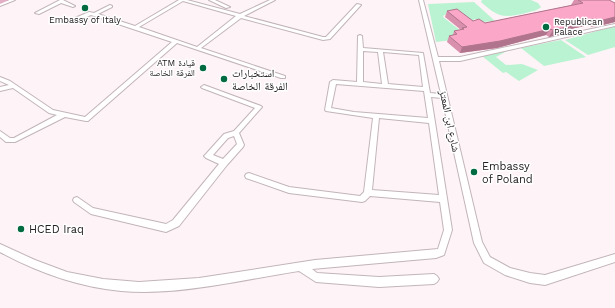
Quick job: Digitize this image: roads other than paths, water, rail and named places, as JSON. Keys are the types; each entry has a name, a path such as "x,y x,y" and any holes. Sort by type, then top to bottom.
{"main road":[{"path":"0,4 6,0"}],"street":[{"path":"0,4 13,0"},
{"path":"135,28 182,0 326,39 359,5"},
{"path":"211,0 230,6 221,11"},
{"path":"197,49 240,16 273,0"},
{"name":"شارع ابن المعتز","path":"421,0 445,96 478,243 487,260 508,272 544,280 615,258"},
{"path":"37,13 59,2 66,1 73,6"},
{"path":"95,14 110,6"},
{"path":"70,22 90,13 95,14 283,77"},
{"path":"436,59 460,59 615,25"},
{"path":"360,36 360,84"},
{"path":"0,80 6,81 51,112 86,119 176,41"},
{"path":"0,248 18,258 61,274 97,283 137,287 176,286 299,267 436,254 441,252 448,230 421,54 360,49"},
{"path":"380,51 385,86"},
{"path":"432,121 328,110 333,82 385,86 445,96"},
{"path":"0,89 13,86"},
{"path":"204,87 259,107 236,133 226,136 208,156 224,163"},
{"path":"0,133 8,140 14,140 63,115"},
{"path":"368,194 376,116"},
{"path":"77,200 91,211 166,228 176,223 224,163 241,145 236,133"},
{"path":"250,176 289,190 362,199 368,194 444,199"},
{"path":"299,267 316,277 379,282 434,279"}],"place":[{"name":"Embassy of Italy","path":"85,8"},
{"name":"Republican Palace","path":"546,27"},
{"name":"ATM قيادة الفرقة الخاصة","path":"203,68"},
{"name":"استخبارات الفرقة الخاصة","path":"224,79"},
{"name":"Embassy of Poland","path":"474,172"},
{"name":"HCED Iraq","path":"21,229"}]}
